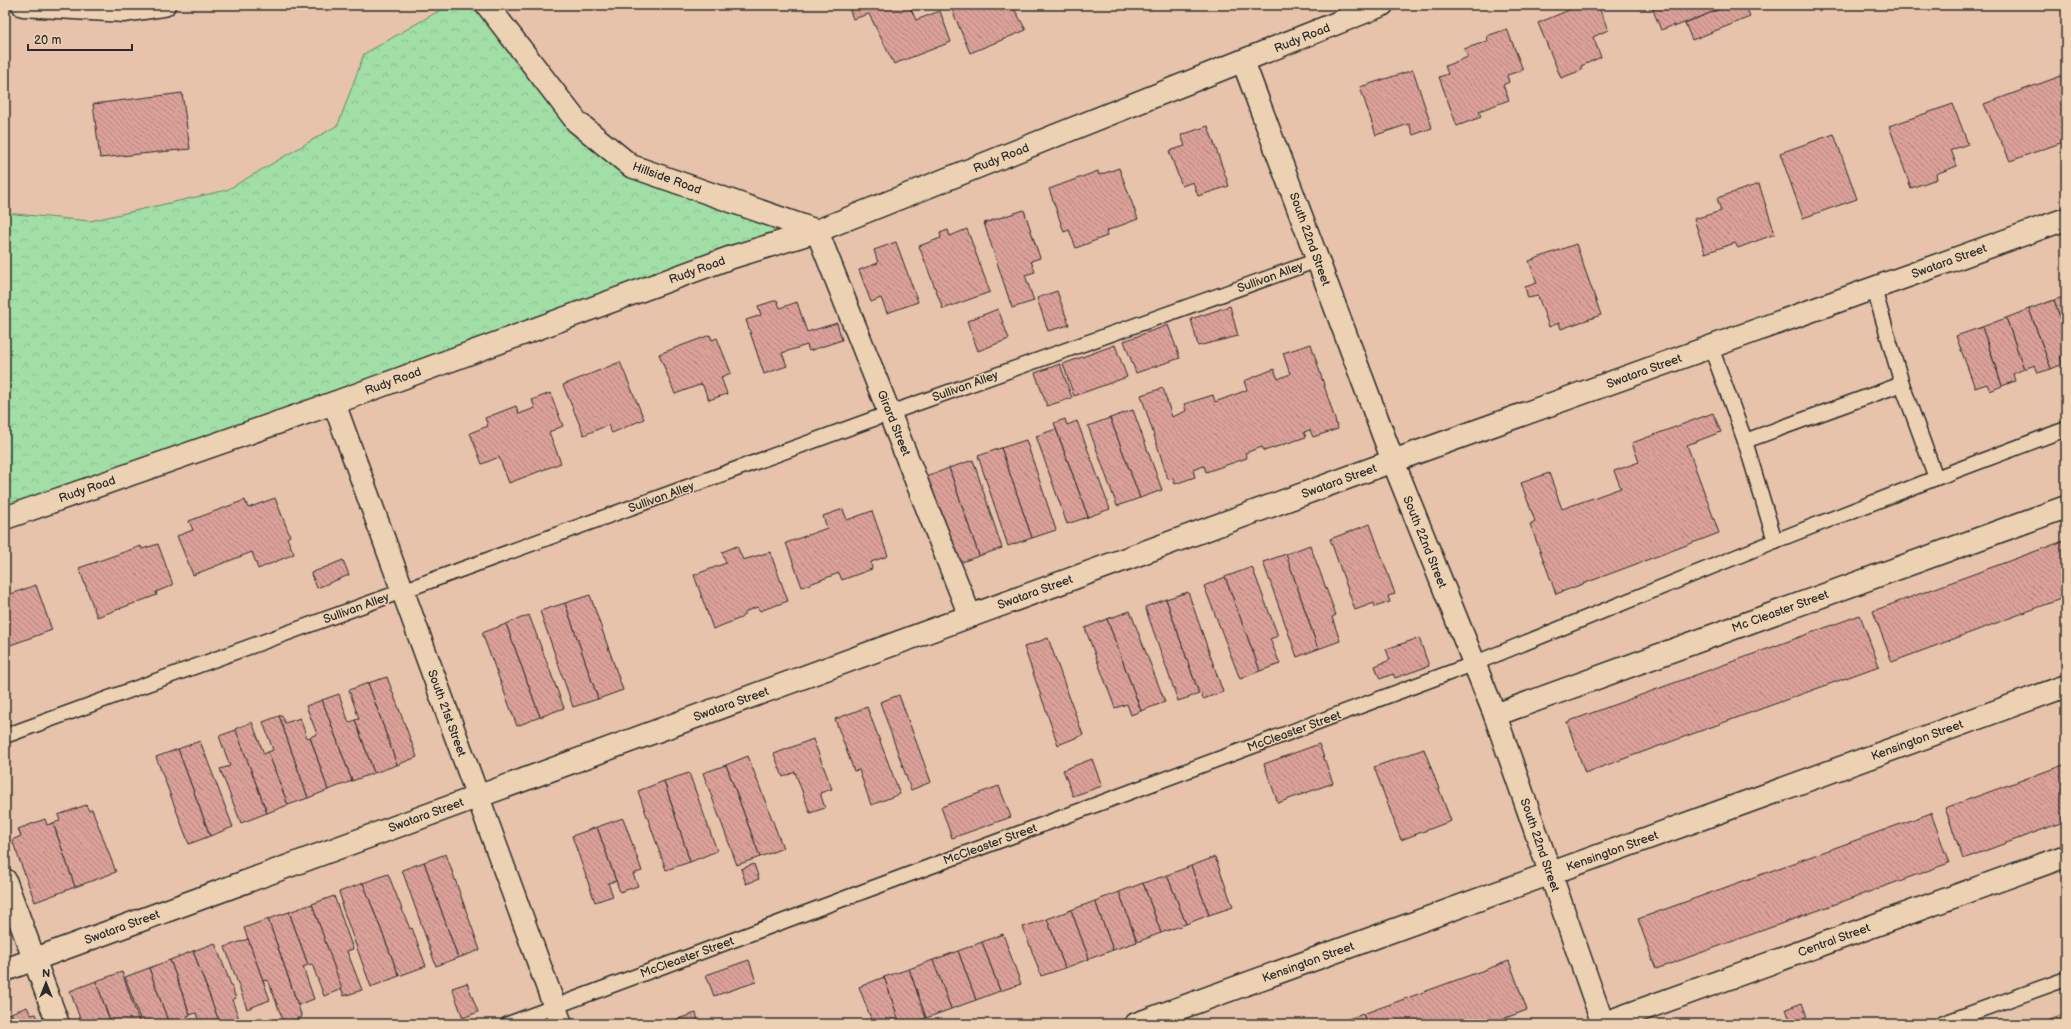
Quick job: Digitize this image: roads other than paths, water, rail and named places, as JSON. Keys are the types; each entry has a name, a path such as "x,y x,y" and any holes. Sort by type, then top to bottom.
{"street":[{"path":"23,5 125,11 164,5"},
{"name":"Hillside Road","path":"487,5 577,122 630,166 817,231"},
{"name":"Rudy Road","path":"5,518 334,403 729,258 817,231 1243,62 1382,5"},
{"name":"South 22nd Street","path":"1243,62 1393,461 1473,664 1495,715 1603,1024"},
{"name":"Swatara Street","path":"5,970 1393,461 2066,219"},
{"name":"Girard Street","path":"817,231 970,616"},
{"name":"South 21st Street","path":"334,403 558,1015"},
{"name":"Mc Cleaster Street","path":"1495,715 2066,507"},
{"name":"Kensington Street","path":"1136,1024 2066,686"},
{"name":"Central Street","path":"1603,1024 2066,856"},
{"path":"5,880 58,1024"}],"lane":[{"name":"Sullivan Alley","path":"5,736 890,413 1318,260"},
{"path":"1874,289 1902,384 1936,478"},
{"path":"1711,347 1745,441 1775,541"},
{"path":"1745,441 1902,384"},
{"name":"McCleaster Street","path":"508,1024 558,1015 1473,664 1775,541 2066,429"},
{"path":"1941,1024 2066,978"}]}
